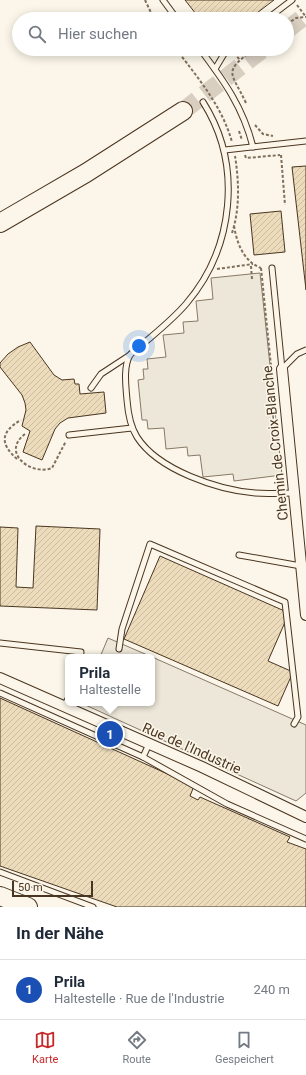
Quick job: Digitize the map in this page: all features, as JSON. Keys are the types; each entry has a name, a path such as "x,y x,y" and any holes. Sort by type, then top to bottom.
{"highway":[{"path":"0,223 86,173 183,111"},
{"path":"0,896 28,907"}],"street":[{"name":"Chemin de Croix-Blanche","path":"274,369 294,493 306,615"},
{"name":"Rue de l'Industrie","path":"0,678 65,703"},
{"name":"Rue de l'Industrie","path":"72,706 149,744 306,817"}],"lane":[{"path":"162,0 171,12"},
{"path":"277,12 293,0"},
{"path":"205,56 228,86 238,104 253,147"},
{"path":"215,69 223,56"},
{"path":"91,388 101,374 130,355 173,318 187,303 208,270 219,245 228,203 225,150 220,135 204,102"},
{"path":"225,150 306,141"},
{"name":"Chemin de Croix-Blanche","path":"272,268 274,369"},
{"path":"274,369 306,350"},
{"path":"130,355 126,371 125,386 129,416 132,428 141,442 153,454 172,467 202,481 227,488 254,493 294,493"},
{"path":"69,435 132,428"},
{"path":"119,649 122,629 150,544 286,602 298,717 294,724"},
{"path":"239,555 301,566"},
{"path":"0,643 81,652 81,654"},
{"path":"0,693 143,757 228,804 306,839"},
{"path":"143,757 149,744"},
{"path":"0,872 93,907"}],"path":[{"path":"145,0 151,12"},
{"path":"293,0 306,17"},
{"path":"294,19 306,17"},
{"path":"194,56 198,61"},
{"path":"237,56 240,60"},
{"path":"245,56 234,64 232,75 247,105"},
{"path":"253,118 257,128 263,134 279,136 285,205"},
{"path":"237,126 246,158 280,155"},
{"path":"234,226 242,250 253,264 261,268 272,268"},
{"path":"208,270 250,266 253,264"},
{"path":"250,266 252,279"},
{"path":"0,438 9,426 21,420"},
{"path":"17,459 13,445 16,440 25,434"},
{"path":"1,444 7,452 38,471 52,468 69,435"}],"shaded area":[{"path":"260,273 282,475 234,481 233,474 203,477 200,455 188,456 187,447 166,449 164,428 148,429 147,420 142,420 138,380 144,379 143,369 148,369 147,359 166,357 163,335 184,333 183,322 198,321 196,301 213,299 211,278"},
{"path":"108,638 145,654 101,654"},
{"path":"155,658 306,725 306,793 296,801 88,706 155,706"}],"building":[{"path":"185,0 274,0 258,12 194,12"},
{"path":"306,166 306,290 292,167"},
{"path":"281,211 285,252 254,255 250,214"},
{"path":"30,342 54,375 62,380 74,379 75,384 79,384 80,394 104,392 106,413 68,418 60,423 55,429 42,460 23,452 30,431 22,426 26,410 25,403 22,395 0,367 0,363 8,354 18,347"},
{"path":"36,526 100,529 97,610 0,606 0,527 18,528 16,587 33,588"},
{"path":"160,556 289,613 268,661 293,672 278,706 124,639"},
{"path":"0,698 194,786 190,796 198,800 200,797 290,837 287,842 306,849 306,907 117,907 0,866"}],"tunnel":[{"path":"294,24 306,15"},
{"path":"183,111 254,56"}],"place":[{"name":"Prila","path":"110,734"}]}
